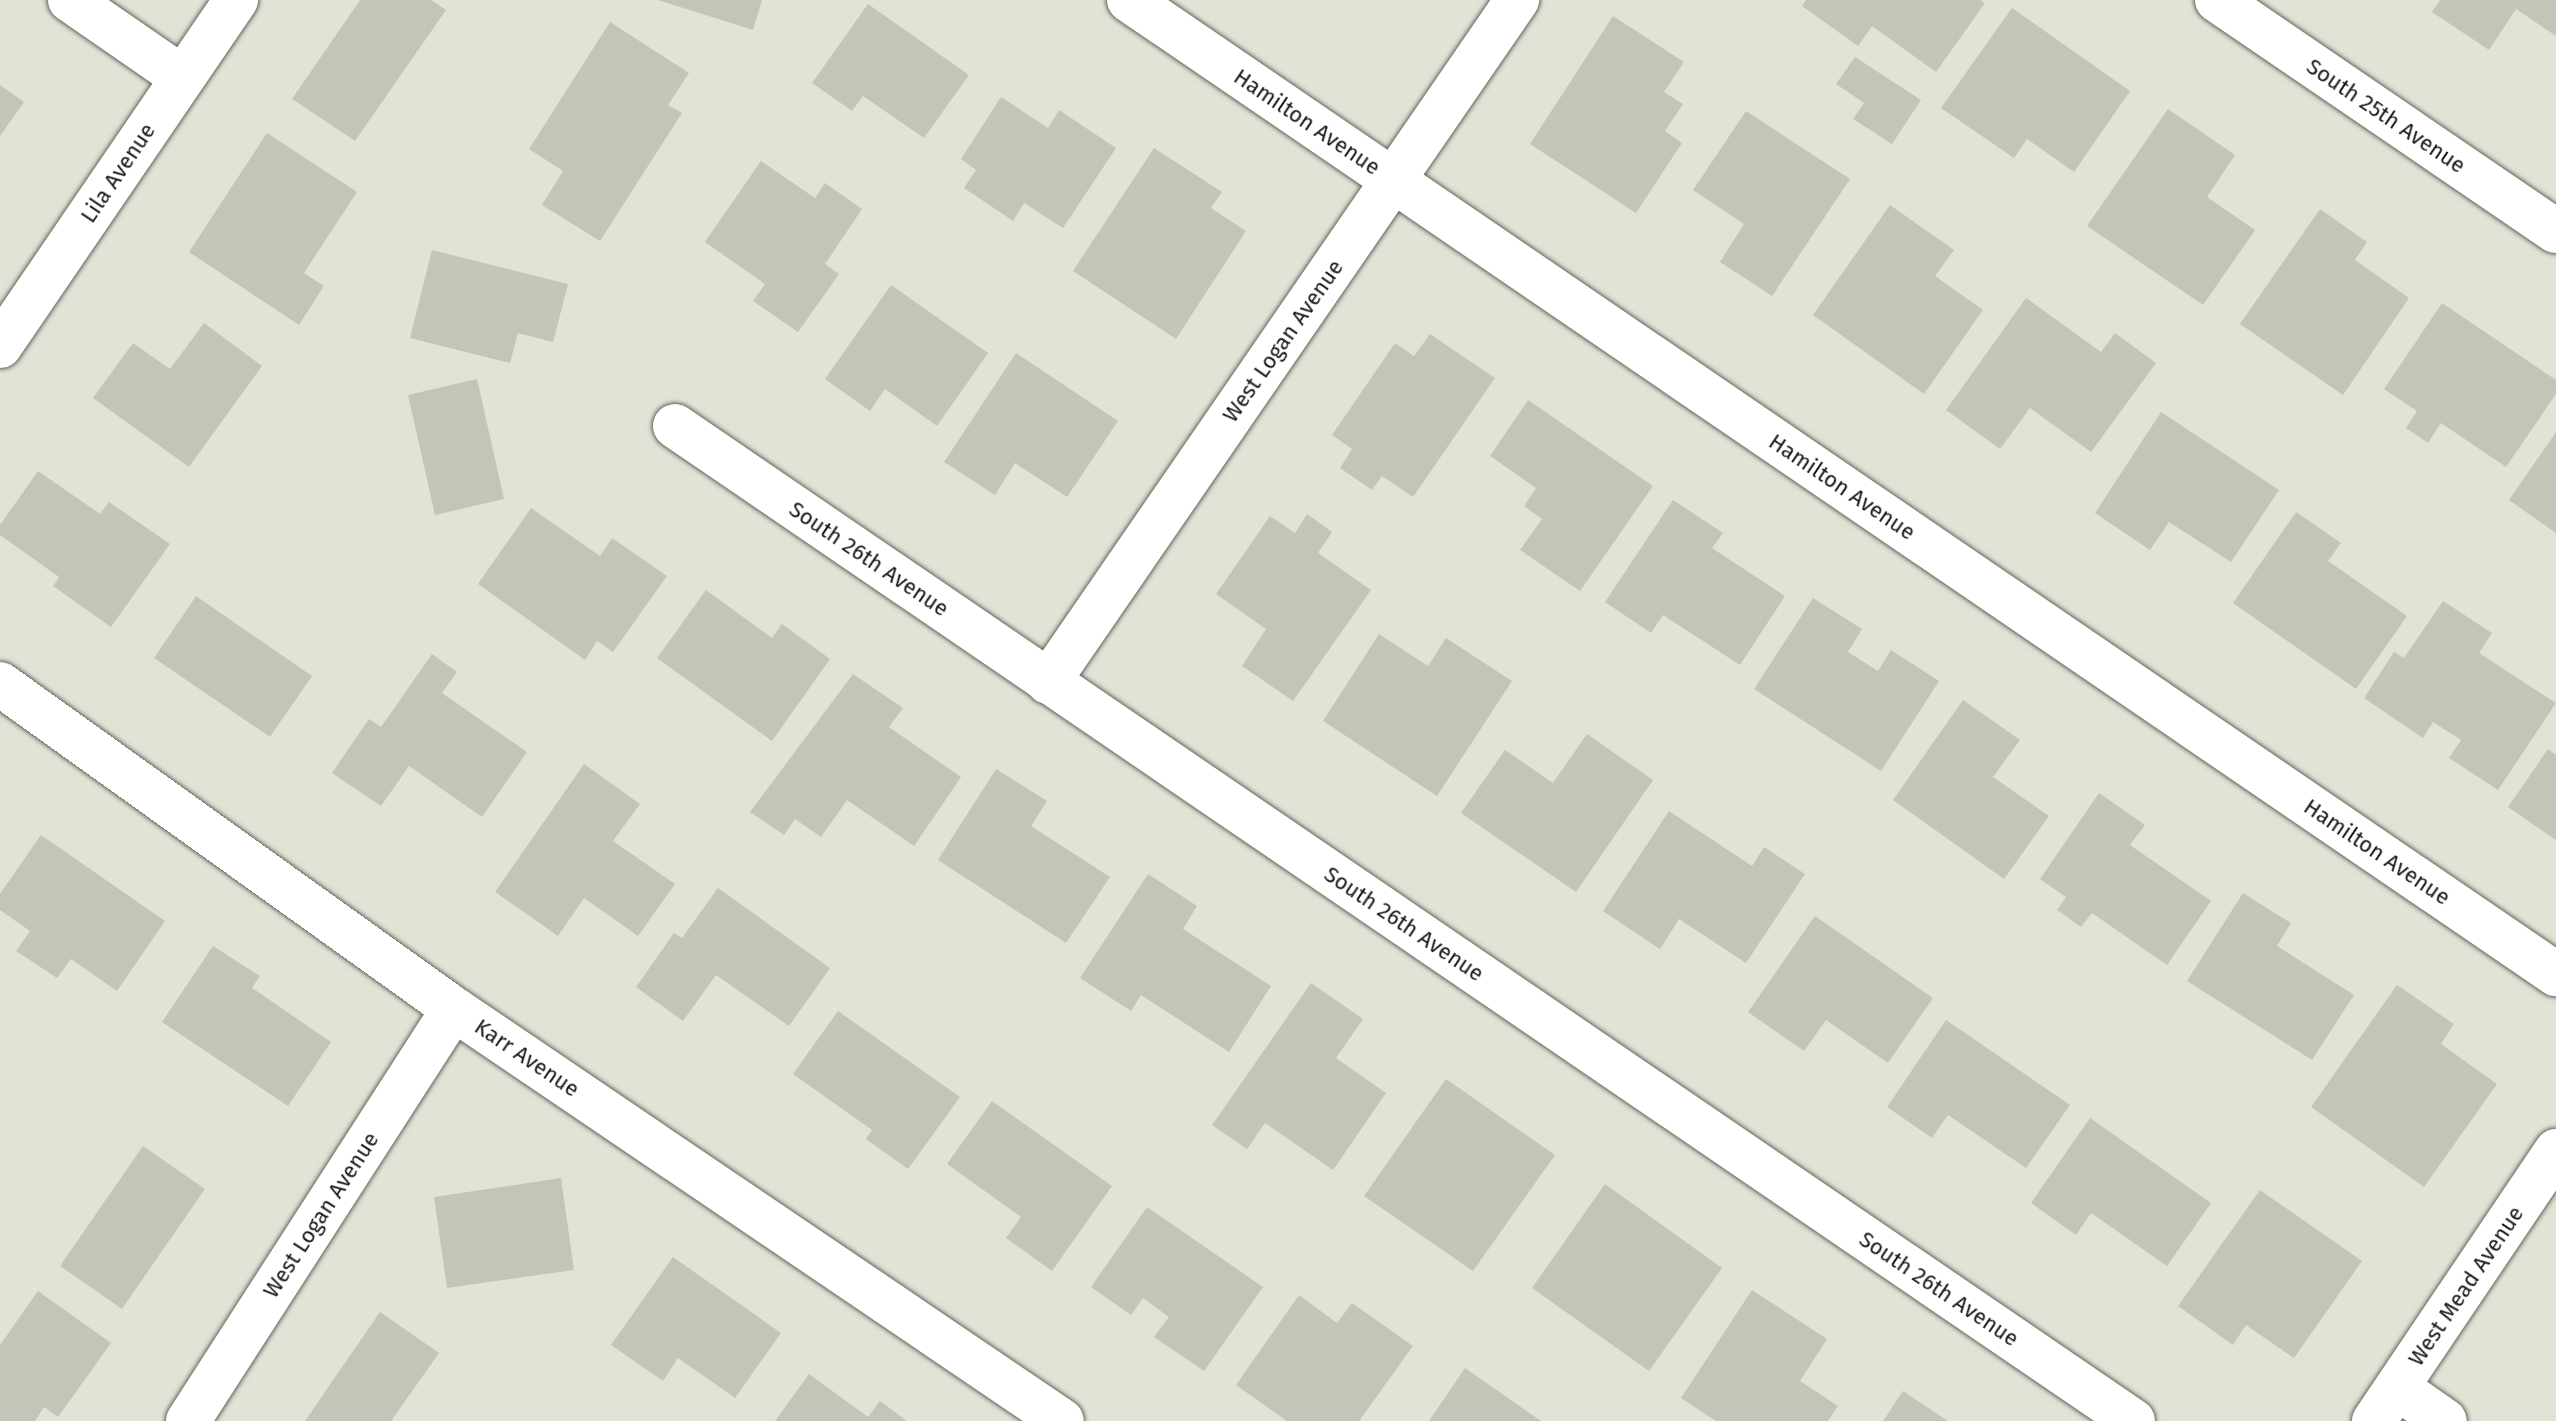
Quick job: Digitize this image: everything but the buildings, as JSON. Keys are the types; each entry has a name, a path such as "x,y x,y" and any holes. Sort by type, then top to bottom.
{"street":[{"path":"70,0 183,78"},
{"name":"Lila Avenue","path":"0,346 236,0"},
{"name":"Hamilton Avenue","path":"1129,0 2556,974"},
{"name":"West Logan Avenue","path":"1048,682 1517,0"},
{"name":"South 25th Avenue","path":"2217,0 2556,231"},
{"name":"South 26th Avenue","path":"675,426 2133,1421"},
{"name":"Karr Avenue","path":"0,684 454,1009 1062,1421"},
{"name":"West Logan Avenue","path":"188,1421 454,1009"},
{"name":"West Mead Avenue","path":"2386,1405 2556,1151"},
{"path":"2386,1405 2445,1421"}]}
